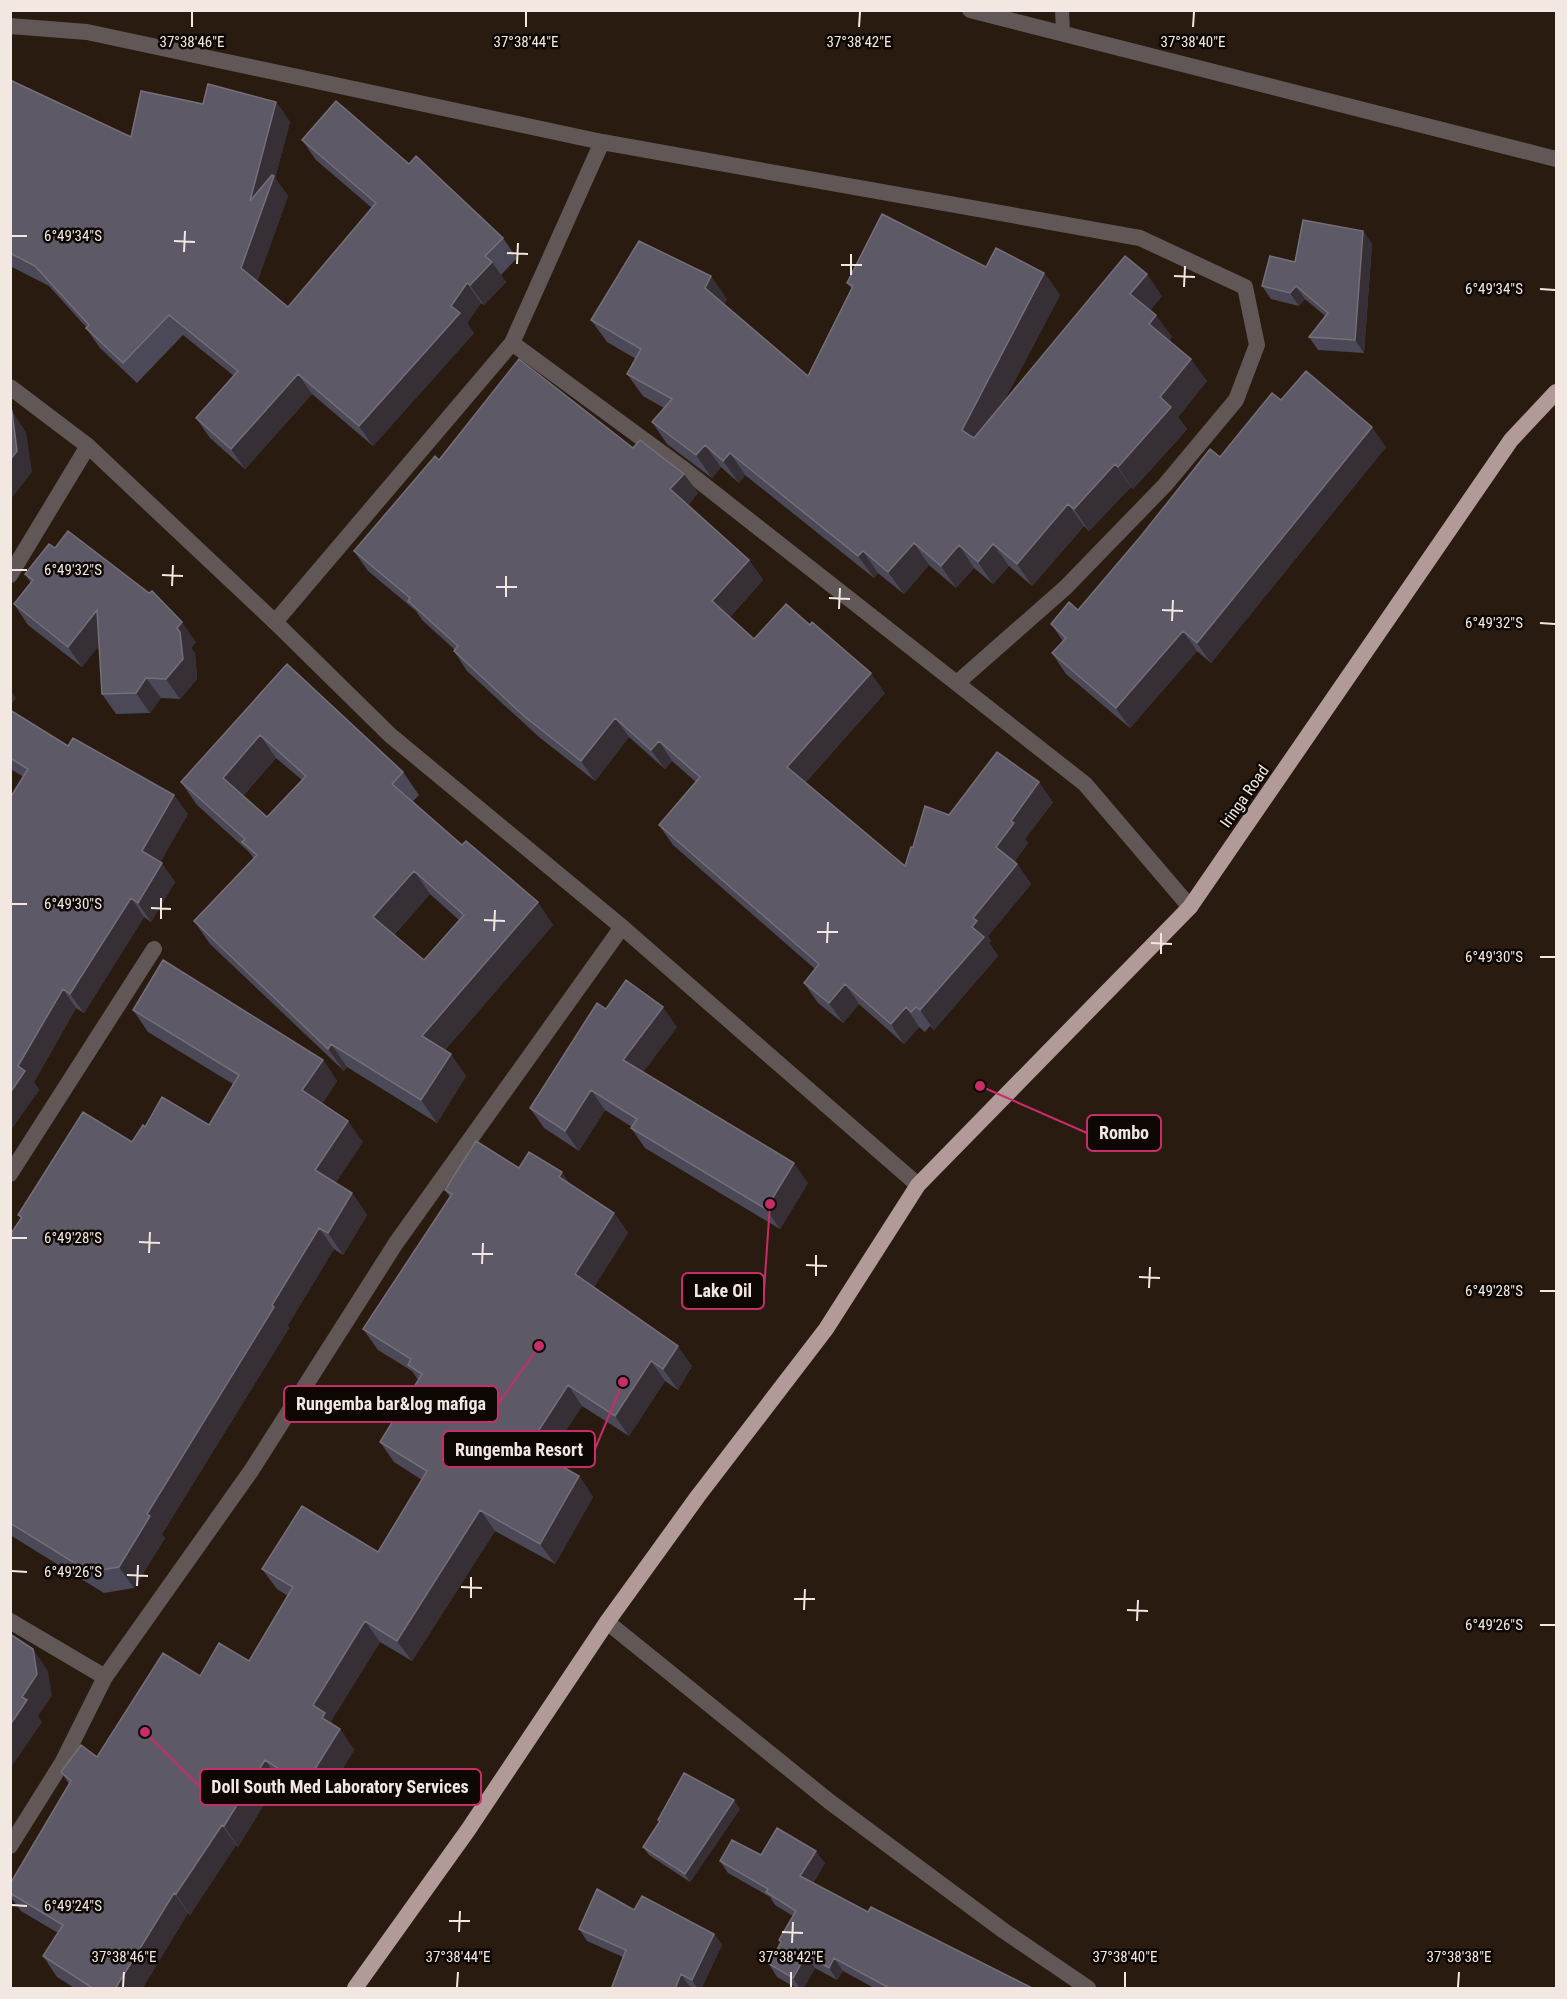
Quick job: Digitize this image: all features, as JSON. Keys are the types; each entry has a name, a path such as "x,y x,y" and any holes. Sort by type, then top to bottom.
{"highway":[{"name":"Iringa Road","path":"355,1989 468,1830 607,1622 698,1496 826,1329 918,1185 1190,907 1511,440 1557,392"}],"street":[{"path":"970,10 1557,159"},
{"path":"10,26 87,32 602,142 1140,238 1245,287 1257,345 1236,400 1165,485 1066,587 957,684"},
{"path":"275,622 512,343 602,142"},
{"path":"512,343 685,470 1085,784 1190,907"},
{"path":"10,387 88,446 275,622 390,735 622,927 918,1185"},
{"path":"10,575 88,446"},
{"path":"10,1846 62,1763 105,1677 251,1471 396,1243 622,927"},
{"path":"10,1174 154,949"},
{"path":"10,1621 105,1677"},
{"path":"607,1622 830,1802 1004,1931 1088,1989"}],"lane":[{"path":"1062,10 1063,33"}],"building":[{"path":"10,80 131,137 141,91 203,104 208,84 276,102 250,201 272,175 274,176 241,268 288,307 376,203 302,140 336,101 409,164 416,156 503,238 485,256 492,262 470,285 467,283 451,306 460,313 359,426 298,374 231,449 196,418 238,371 169,315 123,363 86,328 89,325 35,266 10,253"},
{"path":"882,214 986,267 996,248 1044,273 962,430 974,438 1125,256 1147,274 1130,294 1156,315 1149,324 1191,359 1160,397 1171,407 1118,467 1115,464 1074,509 1068,504 1017,564 993,544 978,562 959,545 941,566 914,543 888,572 863,551 858,556 730,453 723,461 705,445 696,455 652,422 672,399 627,374 641,349 591,320 639,241 711,276 705,288 808,376 853,286 847,283"},
{"path":"1303,220 1363,231 1355,340 1309,337 1328,313 1296,286 1290,293 1262,286 1270,256 1295,262"},
{"path":"519,359 633,448 640,440 684,474 670,489 749,560 712,601 754,639 786,604 810,625 812,622 871,673 787,767 905,866 925,806 949,815 997,752 1039,782 1011,821 1014,823 996,847 1017,864 973,918 977,921 972,927 984,937 920,1010 916,1007 911,1012 906,1007 891,1024 845,984 829,1003 804,983 819,964 659,825 700,777 659,741 651,750 615,718 581,761 525,717 454,651 458,646 408,601 410,598 354,551 435,456 439,460"},
{"path":"1306,371 1372,427 1197,643 1183,631 1116,708 1052,653 1066,638 1051,624 1069,602 1078,610 1141,536 1210,449 1220,457 1272,393 1281,400"},
{"path":"10,411 12,411 17,451 10,460"},
{"path":"68,531 149,593 152,591 182,622 177,628 180,632 183,659 166,679 146,678 136,693 102,694 97,610 68,647 14,604 33,580 25,574 49,544 55,548"},
{"path":"287,664 403,772 392,784 462,845 466,841 538,902 422,1036 451,1054 421,1100 331,1044 328,1049 194,921 257,855 242,842 245,839 181,782","holes":["260,735 306,776 267,817 223,778","414,871 464,915 424,960 373,917"]},
{"path":"10,710 68,746 73,738 174,795 142,851 162,863 138,903 131,898 70,994 63,989 18,1066 25,1071 10,1093 10,798 28,769 10,758"},
{"path":"163,960 323,1060 302,1090 348,1121 315,1170 352,1193 328,1233 319,1228 272,1305 274,1307 147,1514 150,1516 119,1567 89,1572 10,1523 10,1235 22,1217 18,1215 83,1112 132,1142 143,1125 145,1127 162,1097 209,1125 239,1075 133,1010"},
{"path":"626,980 663,1007 623,1060 794,1163 766,1209 631,1128 637,1119 591,1090 565,1131 530,1108 597,1003 606,1009"},
{"path":"476,1141 519,1168 529,1152 562,1172 559,1177 614,1213 575,1274 678,1346 663,1369 651,1361 615,1416 568,1385 528,1447 579,1476 540,1544 480,1510 397,1641 365,1621 313,1705 325,1713 322,1718 340,1729 305,1785 265,1760 224,1826 222,1825 176,1894 174,1893 115,1989 94,1989 43,1956 63,1925 10,1893 10,1884 71,1781 61,1772 81,1745 97,1757 163,1653 200,1676 219,1643 249,1661 293,1587 262,1569 302,1506 378,1552 427,1471 380,1442 422,1374 408,1365 411,1359 363,1329 452,1194 445,1190"},
{"path":"10,1634 33,1649 37,1674 22,1697 27,1700 10,1725"},
{"path":"684,1773 734,1800 685,1874 643,1847 660,1821 658,1820"},
{"path":"777,1828 816,1851 800,1876 868,1912 871,1907 1034,1989 891,1989 834,1958 829,1968 806,1955 793,1978 769,1964 781,1942 779,1940 796,1911 766,1892 768,1889 720,1861 732,1840 761,1855"},
{"path":"597,1889 634,1910 642,1896 714,1934 692,1980 681,1974 675,1989 611,1989 626,1950 579,1929"}],"place":[{"name":"Rombo","path":"980,1086"},
{"name":"Lake Oil","path":"770,1204"},
{"name":"Rungemba bar&log mafiga","path":"539,1346"},
{"name":"Rungemba Resort","path":"623,1382"},
{"name":"Doll South Med Laboratory Services","path":"145,1732"}]}
